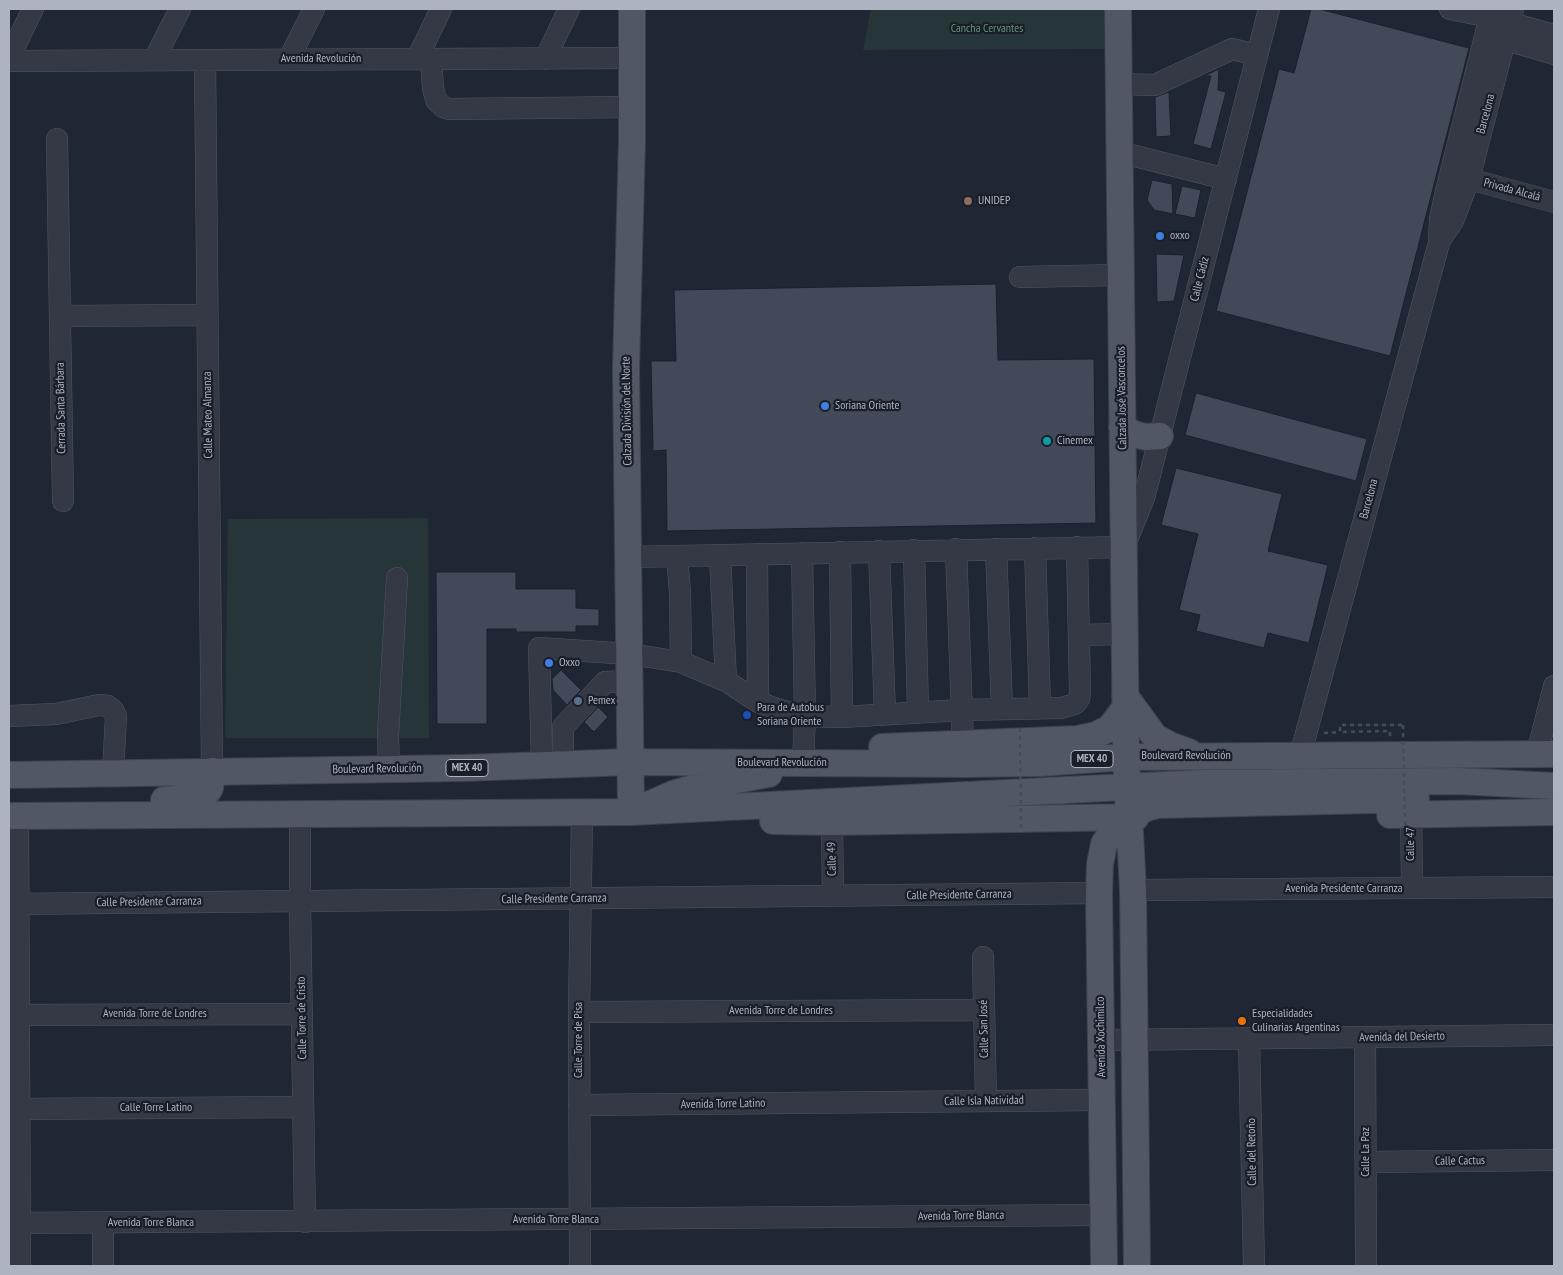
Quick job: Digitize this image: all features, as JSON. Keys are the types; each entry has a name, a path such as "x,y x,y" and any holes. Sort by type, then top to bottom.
{"main road":[{"name":"Calzada División del Norte","path":"631,812 626,368 632,107 632,9"},
{"name":"Calzada José Vasconcelos","path":"1118,9 1126,787"},
{"path":"1122,427 1134,434 1146,437 1160,436"},
{"path":"631,812 673,794 712,784 760,776 842,751 880,747 1078,739 1096,735 1110,728 1125,702 1155,737 1172,746 1201,756"},
{"name":"Boulevard Revolución","path":"9,775 389,769 630,762 976,764 1126,757 1545,754"},
{"path":"103,815 152,802 202,796 210,788 212,771"},
{"path":"14,816 631,812 1204,783 1458,781 1553,785"},
{"path":"1409,813 1525,793 1553,785"},
{"path":"1126,787 1134,890 1137,1266"},
{"path":"695,809 745,819 832,822 1554,812"},
{"name":"Avenida Xochimilco","path":"1104,1266 1098,894 1100,864 1104,844 1111,833 1128,817"}],"street":[{"path":"9,59 33,9"},
{"path":"154,60 180,9"},
{"path":"289,59 314,9"},
{"path":"441,9 424,59 436,100 443,107 449,109 632,107"},
{"path":"545,59 569,9"},
{"name":"Calle Cádiz","path":"1124,547 1144,498 1269,9"},
{"path":"1450,9 1554,35"},
{"path":"1499,22 1554,54"},
{"name":"Barcelona","path":"1439,243 1453,221 1469,179 1499,22"},
{"name":"Barcelona","path":"1300,756 1439,243 1440,219 1446,191 1499,22"},
{"path":"1118,84 1155,85 1232,49 1258,55"},
{"name":"Avenida Revolución","path":"9,59 632,58"},
{"name":"Calle Mateo Almanza","path":"205,60 212,771"},
{"name":"Cerrada Santa Bárbara","path":"57,139 63,501"},
{"path":"1119,152 1226,179"},
{"name":"Privada Alcalá","path":"1469,179 1554,202"},
{"path":"1020,277 1121,275"},
{"path":"60,316 207,315"},
{"path":"552,765 539,648 630,654 681,662 726,681 758,702 805,716 842,717 1002,708 1068,707 1075,704 1079,699 1077,547"},
{"path":"629,557 996,548 1124,547"},
{"path":"996,548 1002,708"},
{"path":"1035,548 1040,708"},
{"path":"914,550 918,712"},
{"path":"956,550 963,743"},
{"path":"879,551 885,714"},
{"path":"840,552 842,717"},
{"path":"802,553 805,716 803,763"},
{"path":"757,554 758,702"},
{"path":"720,555 726,681"},
{"path":"677,556 680,592 681,662"},
{"path":"389,769 388,735 396,578"},
{"path":"1079,634 1124,634"},
{"path":"552,765 563,727 605,682 630,682"},
{"path":"1545,754 1554,686"},
{"path":"9,716 56,714 99,705 108,706 116,716 113,773"},
{"name":"Calle Torre de Pisa","path":"580,1266 579,1012 582,813"},
{"name":"Calle 47","path":"1409,813 1412,888"},
{"name":"Calle Torre de Cristo","path":"300,814 305,1222"},
{"path":"14,816 14,1223 20,1266"},
{"name":"Calle 49","path":"832,822 833,896"},
{"name":"Avenida Presidente Carranza","path":"1134,890 1554,887"},
{"name":"Calle Presidente Carranza","path":"14,904 1098,894"},
{"name":"Calle San José","path":"983,957 986,1101"},
{"name":"Avenida Torre de Londres","path":"579,1012 984,1010"},
{"name":"Avenida Torre de Londres","path":"14,1015 302,1014"},
{"name":"Avenida del Desierto","path":"1101,1040 1554,1035"},
{"name":"Calle La Paz","path":"1366,1038 1366,1266"},
{"name":"Calle del Retoño","path":"1249,1039 1254,1266"},
{"name":"Calle Isla Natividad","path":"866,1102 1102,1100"},
{"name":"Avenida Torre Latino","path":"579,1105 866,1102"},
{"name":"Calle Torre Latino","path":"14,1109 303,1107"},
{"name":"Calle Cactus","path":"1366,1162 1554,1160"},
{"name":"Avenida Torre Blanca","path":"14,1223 1103,1215"},
{"path":"102,1266 103,1223"}],"path":[{"path":"1390,731 1340,732 1340,725 1403,724 1409,813"},
{"path":"1020,728 1021,831"}],"green space":[{"name":"Cancha Cervantes","path":"871,9 1106,9 1107,49 863,50"},
{"path":"428,518 429,738 225,738 228,519"}],"building":[{"path":"1311,9 1319,9 1469,48 1390,356 1216,311 1279,69 1294,73"},
{"path":"1219,69 1218,90 1226,92 1211,149 1193,144 1211,76 1204,76"},
{"path":"1169,92 1171,136 1156,137 1155,97"},
{"path":"1152,180 1172,184 1173,214 1154,210 1147,200"},
{"path":"1182,186 1201,190 1195,218 1175,214"},
{"path":"1156,254 1184,255 1174,301 1157,302"},
{"name":"Soriana Oriente","path":"996,284 998,360 1094,359 1096,523 667,531 666,450 653,451 651,361 676,361 674,290"},
{"path":"1196,393 1367,439 1356,481 1185,435"},
{"path":"1176,468 1282,494 1268,551 1328,565 1309,643 1268,633 1264,648 1196,631 1200,615 1179,610 1198,534 1161,525"},
{"path":"436,572 516,572 516,589 576,589 576,608 599,609 599,626 576,626 576,632 516,632 516,629 487,629 487,724 437,724"},
{"path":"561,670 581,690 567,705 553,690 552,679"},
{"path":"598,707 608,717 594,732 584,722"}],"place":[{"name":"UNIDEP","path":"968,201"},
{"name":"oxxo","path":"1160,236"},
{"name":"Soriana Oriente","path":"825,406"},
{"name":"Cinemex","path":"1047,441"},
{"name":"Oxxo","path":"549,663"},
{"name":"Pemex","path":"578,701"},
{"name":"Para de Autobus Soriana Oriente","path":"747,715"},
{"name":"Especialidades Culinarias Argentinas","path":"1242,1021"}]}
